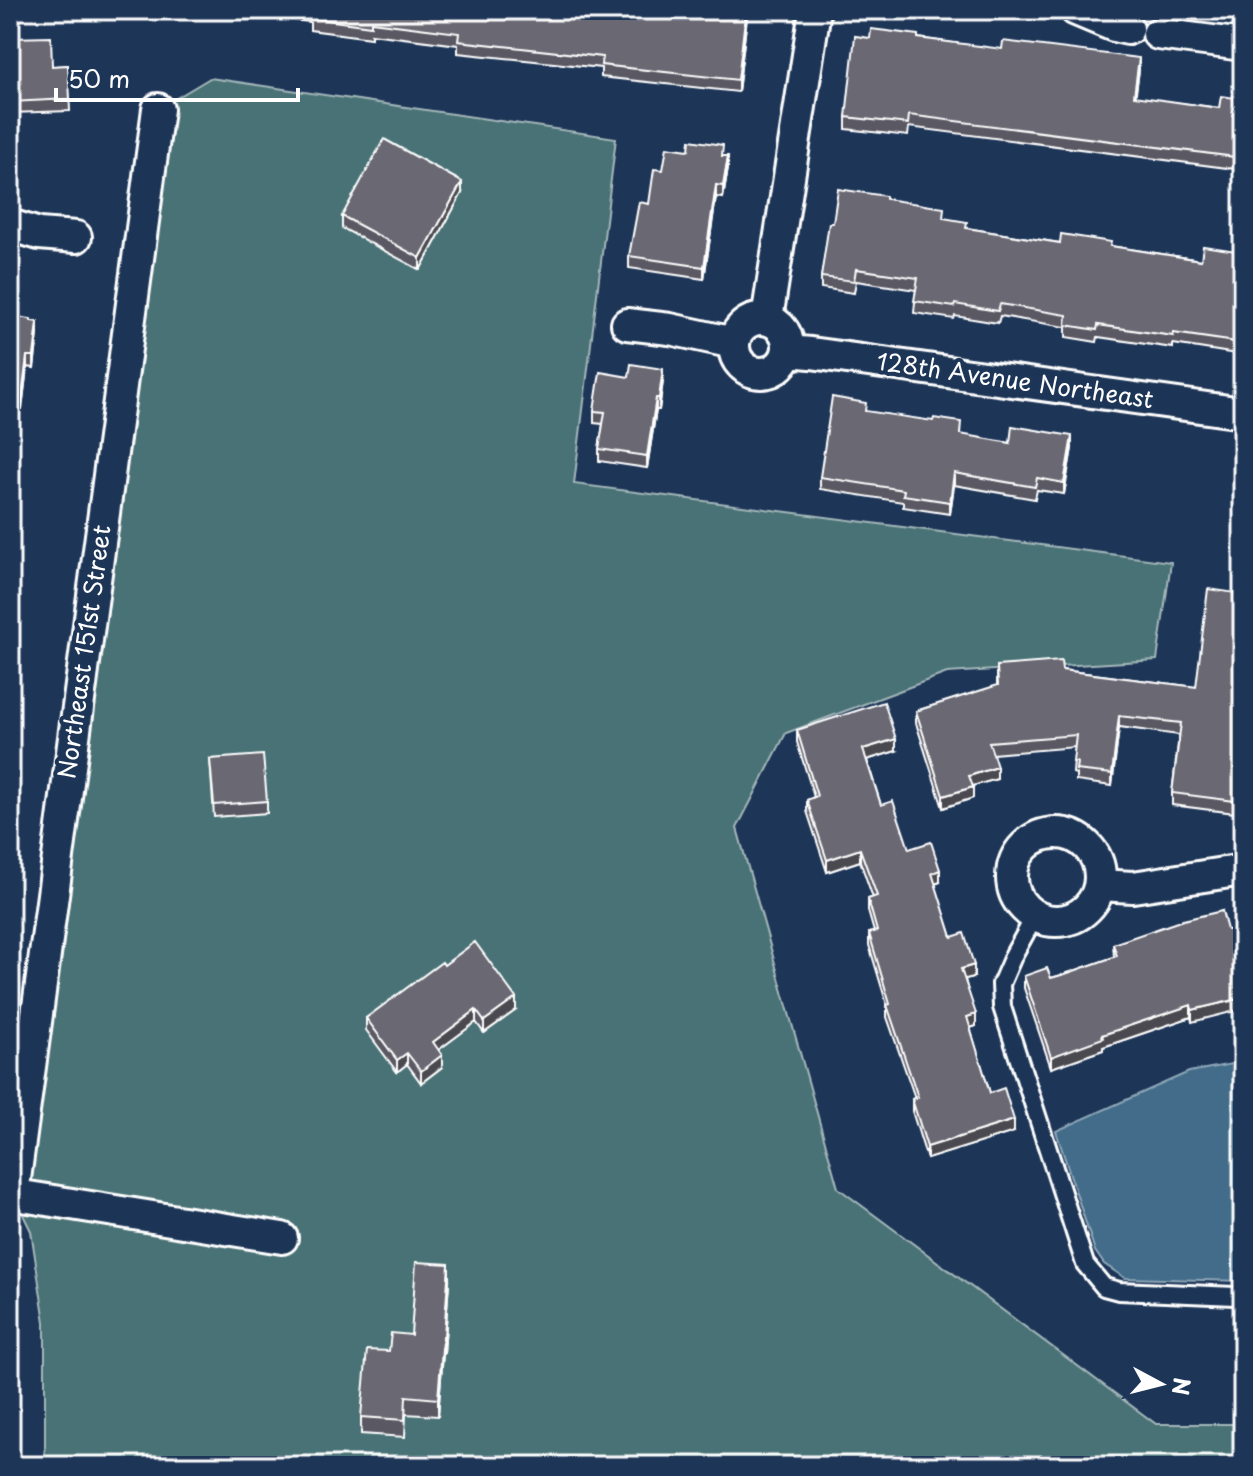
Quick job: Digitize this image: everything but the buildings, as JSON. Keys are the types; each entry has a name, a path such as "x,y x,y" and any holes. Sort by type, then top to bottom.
{"street":[{"path":"767,319 815,10"},
{"path":"1076,10 1128,29"},
{"path":"1158,34 1243,45"},
{"name":"Northeast 151st Street","path":"12,1194 158,109"},
{"path":"10,225 39,234 76,237"},
{"path":"758,319 767,319 779,325 785,333 788,351 777,367 759,372 745,367 739,360 734,343 742,327 758,319"},
{"path":"627,324 670,329 734,343"},
{"name":"128th Avenue Northeast","path":"788,351 1243,413"},
{"path":"1056,832 1072,835 1085,843 1095,855 1100,869 1100,885 1095,898 1076,917 1049,921 1035,916 1024,908 1012,883 1018,854 1041,835 1056,832"},
{"path":"1100,885 1133,887 1243,870"},
{"path":"12,1194 282,1238"}],"lane":[{"path":"1035,916 1001,984 1002,1007 1085,1264 1104,1287 1119,1291 1235,1296"}],"green space":[{"path":"210,78 616,138 574,484 1171,562 1157,660 947,673 786,733 737,828 838,1188 1156,1424 1243,1424 1243,1466 45,1466 45,1322 31,1231 13,1194 158,109"}],"water":[{"path":"1243,1062 1243,1281 1125,1278 1104,1264 1095,1251 1056,1131 1189,1072"}]}
